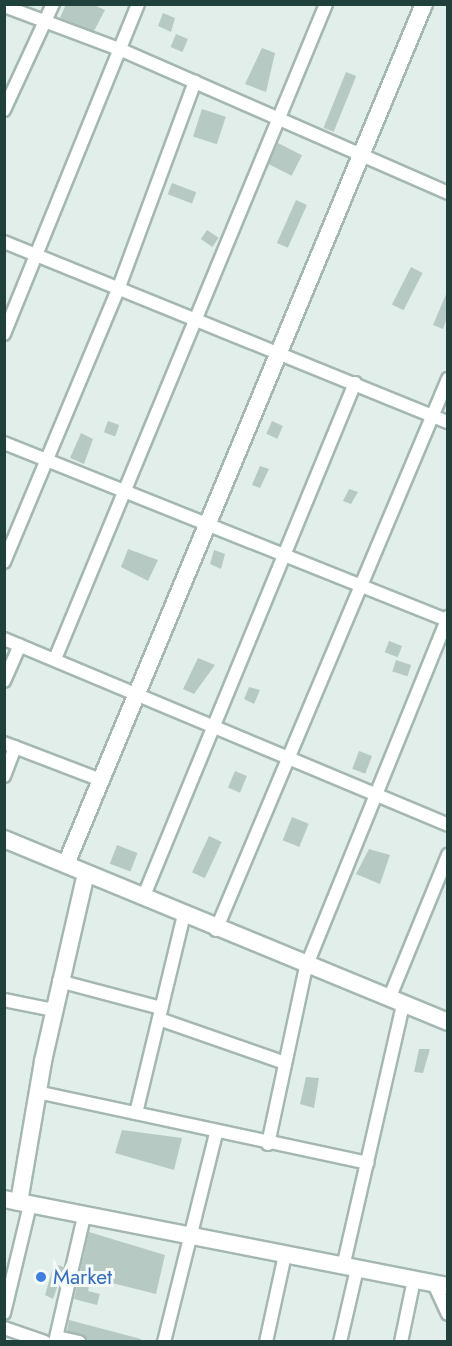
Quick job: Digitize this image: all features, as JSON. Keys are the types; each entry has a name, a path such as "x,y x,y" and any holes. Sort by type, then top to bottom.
{"street":[{"path":"4,110 52,4"},
{"path":"4,334 138,4"},
{"path":"54,659 198,319 326,4"},
{"path":"66,864 424,4"},
{"path":"4,6 119,49 278,119 361,159 447,193"},
{"path":"4,562 45,459 119,287 195,82"},
{"path":"4,242 279,351 447,422"},
{"path":"216,930 363,588 447,379"},
{"path":"143,898 286,556 355,383"},
{"path":"4,443 363,588 447,619 306,967 268,1144"},
{"path":"4,639 138,693 447,825"},
{"path":"4,681 20,645"},
{"path":"4,776 10,745 101,780"},
{"path":"4,839 216,930 447,1022"},
{"path":"340,1341 367,1162 396,1002 447,855"},
{"path":"4,1313 18,1202 37,1092 59,981 86,874"},
{"path":"136,1113 184,915"},
{"path":"59,981 160,1014 285,1063"},
{"path":"4,1000 53,1010"},
{"path":"37,1092 136,1113 216,1134 367,1162"},
{"path":"164,1341 216,1134"},
{"path":"18,1202 441,1285 447,1314"},
{"path":"52,1340 84,1216"},
{"path":"266,1341 285,1255"},
{"path":"400,1341 414,1280"},
{"path":"12,1334 52,1340 79,1341"}],"building":[{"path":"66,4 92,4 105,10 94,31 60,18"},
{"path":"163,13 175,18 171,32 158,26"},
{"path":"176,34 188,39 182,52 171,47"},
{"path":"262,48 275,53 266,92 245,84"},
{"path":"346,72 356,76 334,132 324,128"},
{"path":"202,109 226,117 217,144 193,137"},
{"path":"278,143 302,155 292,176 268,163"},
{"path":"172,183 196,192 192,204 168,194"},
{"path":"296,200 307,205 288,248 277,243"},
{"path":"207,230 219,238 212,247 201,239"},
{"path":"411,267 423,273 404,310 392,304"},
{"path":"447,292 447,318 443,329 433,325"},
{"path":"108,421 119,425 115,436 104,432"},
{"path":"272,421 283,426 277,439 266,434"},
{"path":"81,433 93,439 84,464 70,458"},
{"path":"260,466 269,469 260,488 252,485"},
{"path":"349,489 358,492 351,504 343,501"},
{"path":"128,549 158,560 148,581 121,567"},
{"path":"214,550 225,554 221,569 210,564"},
{"path":"389,641 402,646 398,657 385,652"},
{"path":"198,658 215,665 194,694 183,689"},
{"path":"396,660 411,665 408,676 392,671"},
{"path":"249,687 260,690 254,704 244,699"},
{"path":"359,751 372,756 365,774 352,769"},
{"path":"235,771 247,776 240,793 228,788"},
{"path":"292,817 309,824 299,847 283,840"},
{"path":"209,836 222,842 205,878 192,872"},
{"path":"117,845 138,853 130,872 110,864"},
{"path":"369,849 390,855 380,884 356,874"},
{"path":"419,1049 430,1049 423,1073 414,1072"},
{"path":"306,1077 319,1078 314,1108 300,1104"},
{"path":"122,1130 182,1138 174,1170 115,1153"},
{"path":"89,1232 165,1255 156,1294 108,1282 110,1274 93,1271 88,1291 100,1294 97,1305 74,1299"},
{"path":"54,1264 64,1267 53,1299 45,1295"},
{"path":"69,1320 141,1339 140,1341 87,1341 67,1331"}],"place":[{"name":"Market","path":"41,1277"}]}
